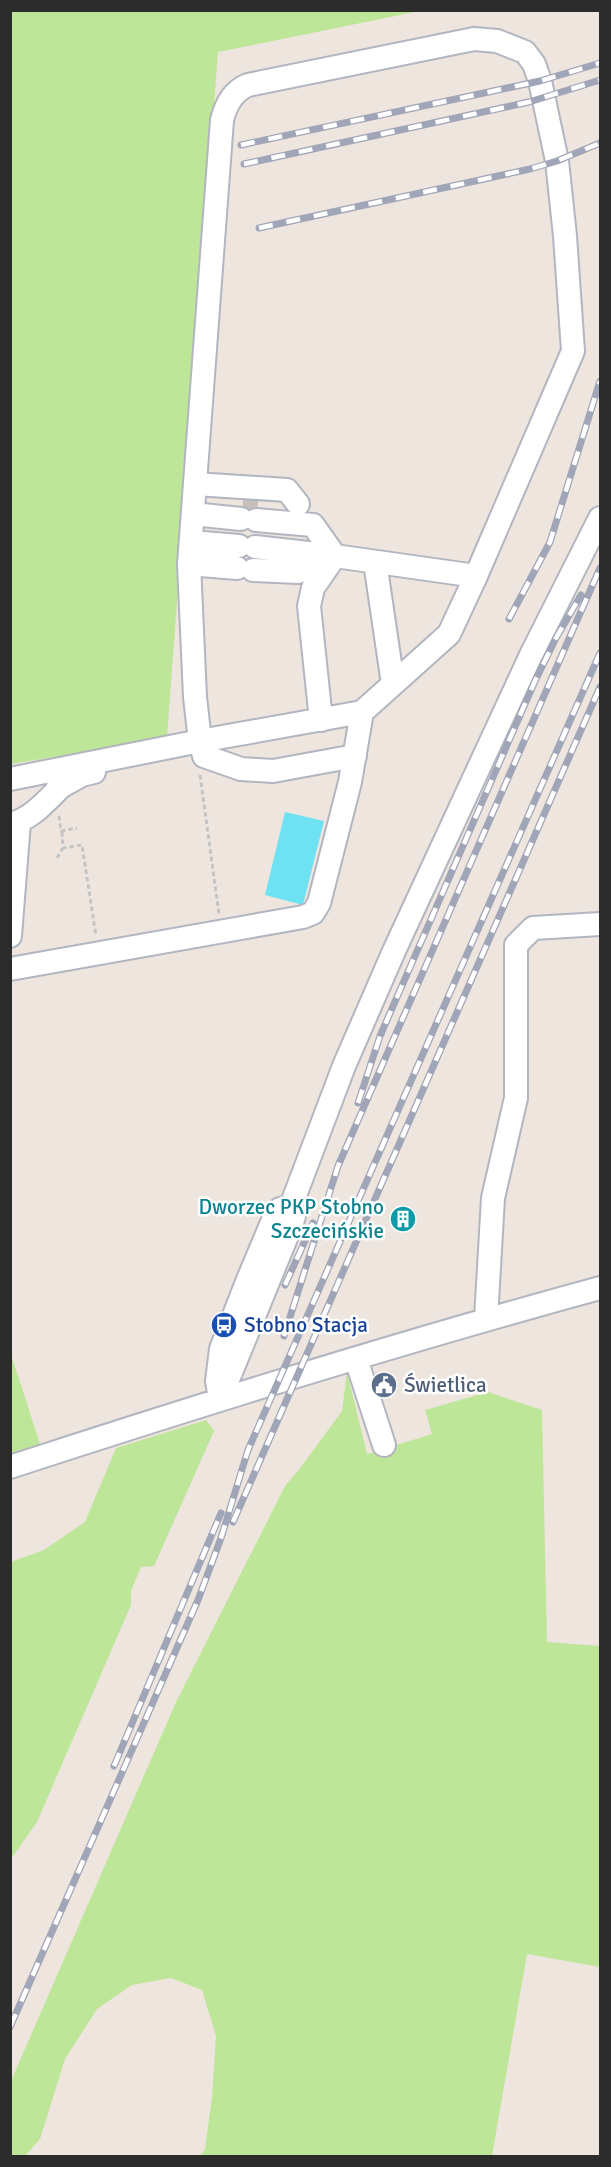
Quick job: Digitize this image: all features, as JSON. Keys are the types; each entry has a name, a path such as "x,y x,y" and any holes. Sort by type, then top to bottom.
{"street":[{"path":"57,789 90,772 202,748 321,720 362,712 448,634 476,576 573,351 558,161 545,98 534,64 525,52 497,41 474,39 248,85 233,96 225,109 222,120 190,553 195,697 202,748"},
{"path":"194,498 287,490 334,556"},
{"path":"194,498 313,525"},
{"path":"250,510 298,504"},
{"path":"220,1399 291,1226 294,1216 291,1206 344,1066 394,951 526,666 600,518"},
{"path":"190,553 246,558 334,556 476,576"},
{"path":"321,720 309,606 313,588 334,556"},
{"path":"375,562 393,684"},
{"path":"10,969 313,913 319,903 355,756 362,712"},
{"path":"10,780 86,764 202,748 241,769 273,771 355,756"},
{"path":"10,936 15,823 35,812 86,764"},
{"path":"486,1319 493,1198 516,1098 516,945 533,927 600,924"},
{"path":"10,1467 220,1399 486,1319 600,1288"},
{"path":"356,1359 384,1445"}],"path":[{"path":"202,748 199,768 221,931"},
{"path":"57,858 63,848 58,814"},
{"path":"62,831 77,828"},
{"path":"63,848 82,845 99,953"}],"green space":[{"path":"11,11 420,11 218,52 167,737 11,764"},
{"path":"11,1354 40,1444 10,1453"},
{"path":"347,1372 367,1454 432,1434 425,1410 488,1392 542,1410 547,1642 600,1646 600,1967 527,1954 492,2156 200,2156 205,2149 212,2097 216,2036 202,1990 171,1978 132,1985 97,2009 65,2059 40,2139 25,2156 11,2156 11,2081 176,1702 285,1486 342,1411"},
{"path":"206,1420 214,1431 154,1566 141,1567 131,1591 131,1605 37,1822 11,1859 11,1564 13,1561 44,1550 85,1522 116,1448"}],"water":[{"path":"285,812 324,821 303,905 265,895"}],"tunnel":[{"path":"243,500 258,501"}],"railway":[{"path":"241,145 540,81 600,63"},
{"path":"244,164 529,102 600,80"},
{"path":"259,228 530,169 557,161 600,143"},
{"path":"509,619 550,542 600,381"},
{"path":"284,1336 338,1166 600,568"},
{"path":"358,1103 380,1036 535,681 581,595"},
{"path":"10,2027 198,1600 221,1538 248,1450 600,653"},
{"path":"233,1522 600,687"},
{"path":"285,1285 313,1223"},
{"path":"114,1766 221,1513"}],"place":[{"name":"Dworzec PKP Stobno Szczecińskie","path":"403,1219"},
{"name":"Stobno Stacja","path":"224,1325"},
{"name":"Świetlica","path":"384,1385"}]}
